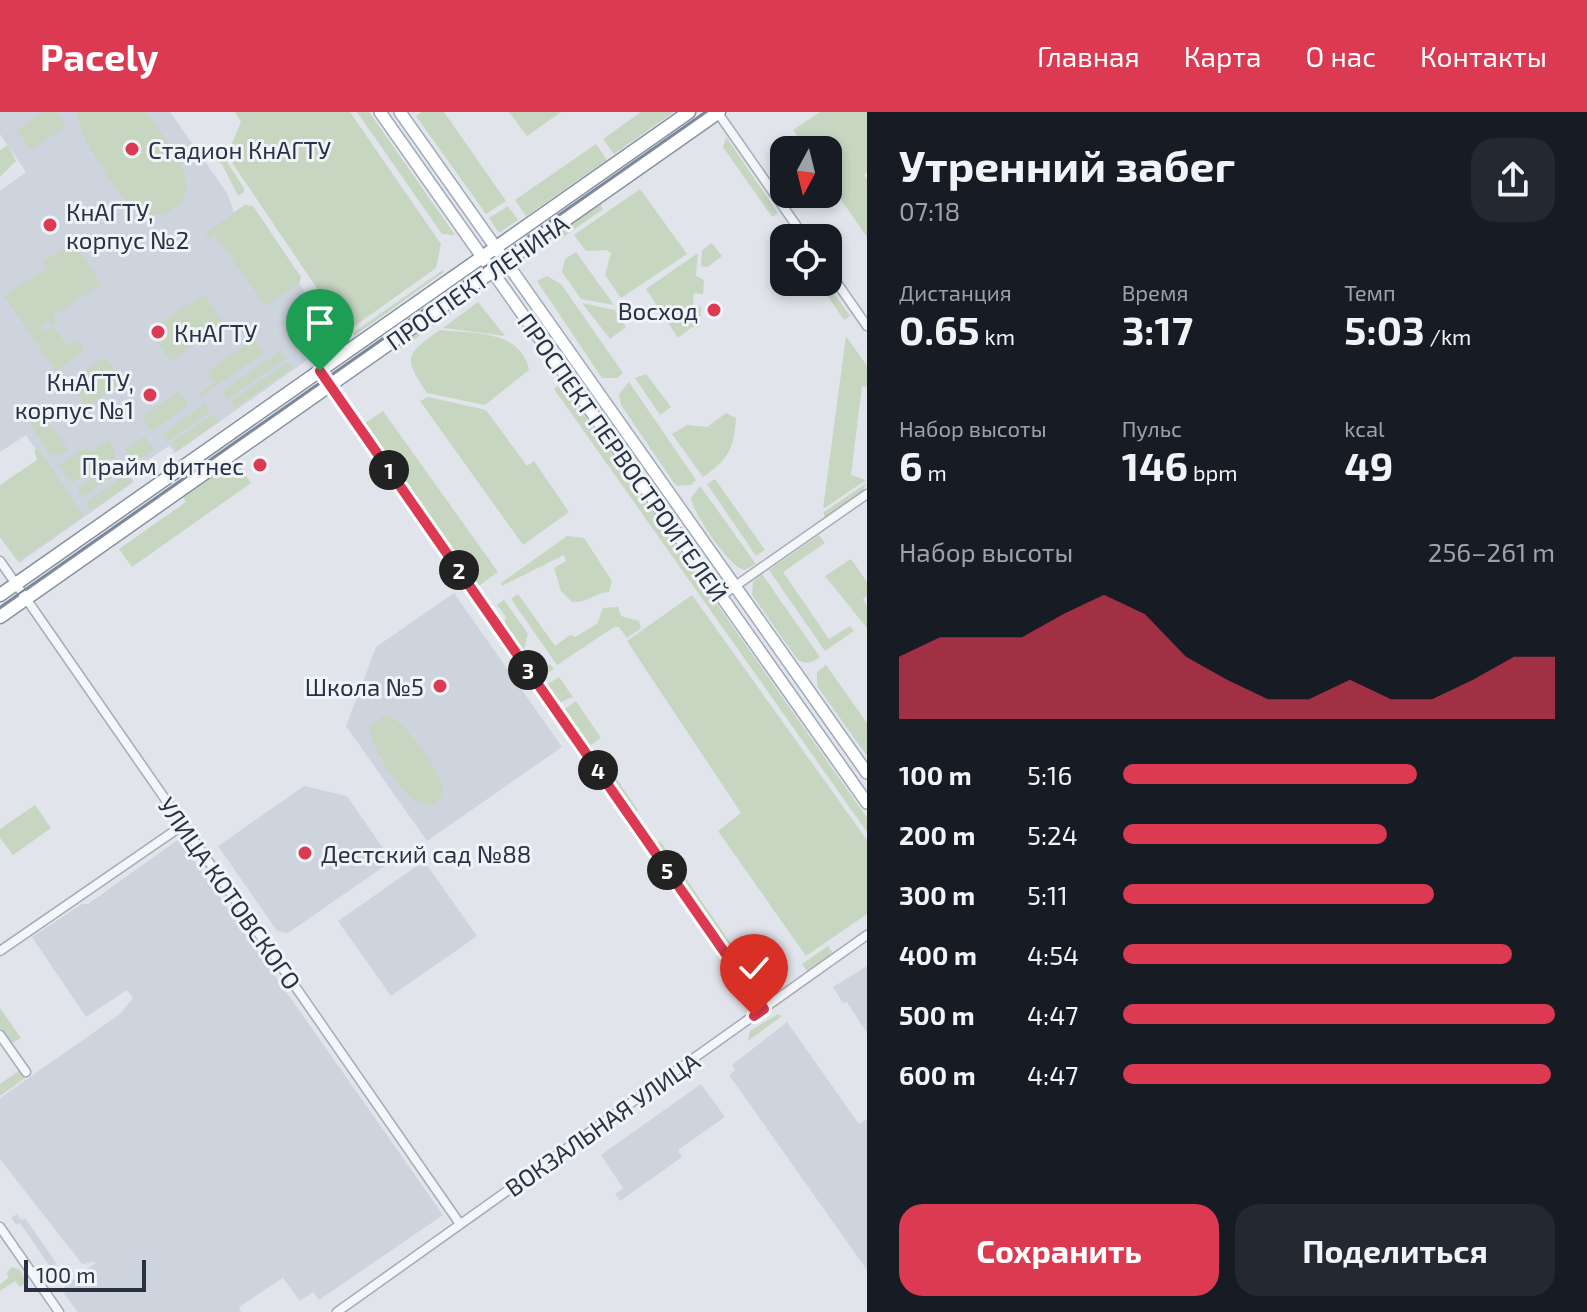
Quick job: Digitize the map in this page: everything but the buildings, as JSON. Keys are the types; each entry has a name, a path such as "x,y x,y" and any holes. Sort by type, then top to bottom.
{"highway":[{"name":"ПРОСПЕКТ ЛЕНИНА","path":"0,595 689,112"},
{"name":"ПРОСПЕКТ ЛЕНИНА","path":"0,617 334,391 492,272 718,112"}],"main road":[{"name":"ПРОСПЕКТ ПЕРВОСТРОИТЕЛЕЙ","path":"400,112 867,773"},
{"name":"ПРОСПЕКТ ПЕРВОСТРОИТЕЛЕЙ","path":"385,114 492,272 867,803"},
{"path":"586,403 600,394"}],"street":[{"path":"718,112 795,224"},
{"path":"842,290 867,326"},
{"path":"320,371 764,1009"},
{"path":"721,596 867,494"},
{"name":"УЛИЦА КОТОВСКОГО","path":"0,561 460,1224"},
{"path":"0,951 183,825"},
{"name":"ВОКЗАЛЬНАЯ УЛИЦА","path":"337,1312 867,935"},
{"path":"0,1035 26,1072"},
{"path":"0,1227 59,1312"}],"shaded area":[{"name":"КнАГТУ","path":"0,112 170,112 227,193 234,212 245,205 310,299 314,297 321,306 305,317 326,347 175,453 169,446 128,473 134,482 19,563 0,537 43,460 26,435 0,452 0,191 26,172 0,134"},
{"name":"Школа №5","path":"454,593 562,747 427,841 346,726 376,647"},
{"name":"Дестский сад №88","path":"304,786 347,796 392,861 288,933 277,931 218,846"},
{"path":"179,839 443,1215 319,1300 313,1292 300,1301 283,1278 239,1307 241,1312 78,1312 61,1290 96,1262 82,1264 0,1159 0,1098 120,1014 133,998 127,990 86,1017 32,937 82,904 88,904"},
{"name":"Дестский сад №88","path":"424,861 477,936 391,996 338,921"},
{"path":"867,966 867,1033 833,987"},
{"path":"787,1022 859,1124 867,1119 867,1270 729,1075 735,1070 732,1065"},
{"path":"701,1084 725,1117 678,1150 682,1157 620,1201 615,1194 623,1188 601,1155"},
{"path":"17,1214 21,1220 25,1218 57,1264 51,1268 20,1223 16,1225 11,1218"}],"green space":[{"path":"44,112 56,112 66,126 31,150 17,130"},
{"name":"Стадион КнАГТУ","path":"77,112 146,112 180,163 186,190 181,202 168,212 156,215 141,213 130,205 91,149"},
{"path":"235,112 350,112 441,244 436,268 345,330 227,155 241,122"},
{"path":"357,112 369,112 455,235 442,234"},
{"path":"422,112 444,112 506,201 486,214 416,116"},
{"path":"509,112 561,112 527,136"},
{"path":"641,112 674,112 614,154 603,139"},
{"path":"820,112 867,112 867,172 864,175 867,179 867,237 842,201 842,136 797,136 793,130"},
{"path":"726,137 770,201 770,208 775,208 778,213 772,217 723,147"},
{"path":"596,144 607,160 526,216 515,200"},
{"path":"8,145 16,161 0,177 0,150"},
{"path":"223,156 244,188 238,196 222,164 216,161"},
{"path":"640,189 687,254 621,298 605,275 611,253 607,250 586,251 574,235"},
{"path":"600,204 603,209 559,240 556,235"},
{"path":"245,205 253,206 301,277 299,283 265,306 215,235 209,239 205,233"},
{"path":"508,206 518,220 499,233 489,218"},
{"path":"73,242 101,284 53,316 56,322 52,325 49,320 41,325 44,331 53,326 67,345 77,340 84,350 56,371 4,296 47,268 43,262"},
{"path":"712,243 722,256 708,267 701,266 702,250"},
{"path":"576,252 614,305 581,299 562,272 565,259"},
{"path":"698,253 696,276 704,280 703,294 694,293 693,305 701,307 700,327 692,327 678,338 646,289"},
{"path":"444,272 354,336 353,333"},
{"path":"547,276 561,284 623,373 617,378 602,378 537,281"},
{"path":"204,294 224,325 170,361 150,330"},
{"path":"470,294 473,298 396,352 396,346"},
{"path":"828,296 836,296 850,316 844,320"},
{"path":"478,302 505,336 443,328"},
{"path":"582,303 615,310 626,327 610,339"},
{"path":"440,330 506,340 524,357 529,370 485,405 427,393 414,372 411,357 420,345"},
{"path":"846,336 867,366 867,387 862,386 851,475 866,480 823,509"},
{"path":"254,339 264,353 200,397 198,395 214,383 207,372"},
{"path":"280,351 285,359 227,399 222,392"},
{"path":"105,357 122,382 87,407 69,381"},
{"path":"288,362 292,368 235,408 230,402"},
{"path":"646,374 671,407 660,415 635,378"},
{"path":"629,382 696,480 691,485 677,486 674,483 621,405 619,394"},
{"path":"562,383 867,818 867,832 554,389"},
{"path":"179,391 188,405 152,431 142,417"},
{"path":"347,397 365,423 383,411 498,572 476,588 344,399"},
{"path":"428,397 486,410 527,466 534,461 569,512 523,545 420,401"},
{"path":"205,404 210,412 168,441 163,434"},
{"path":"39,408 67,451 51,456 28,420 27,414"},
{"path":"726,413 736,418 734,438 724,459 703,477 672,434 687,425 707,427"},
{"path":"213,414 219,421 177,451 171,443"},
{"path":"145,436 154,450 134,463 124,450"},
{"path":"109,439 116,457 72,483 59,465 86,447 91,452"},
{"path":"39,449 83,516 20,560 0,537 0,485 37,460 34,450"},
{"path":"235,459 251,483 132,567 119,549 186,502 183,496"},
{"path":"118,461 124,470 81,497 77,488"},
{"path":"127,474 132,482 92,510 87,508 87,501"},
{"path":"715,479 765,550 756,556 707,484"},
{"path":"865,484 864,492 824,519 824,512"},
{"path":"700,486 756,564 744,570 737,567 713,538 691,498"},
{"path":"819,535 825,543 783,572 829,639 850,626 854,631 825,651 769,570"},
{"path":"567,536 584,538 612,581 609,592 572,602 561,591 554,568 566,561 564,555 502,586 501,583"},
{"path":"851,559 867,582 867,596 863,599 867,606 867,628 825,576"},
{"path":"762,574 820,657 807,663 798,660 752,595 753,582"},
{"path":"518,594 555,646 570,635 575,637 597,624 603,608 618,607 621,616 639,621 641,628 627,638 619,627 614,627 557,665 511,599"},
{"path":"692,595 867,840 867,914 806,956 718,831 741,813 627,641"},
{"path":"504,600 528,634 522,656 503,629 506,617 497,605"},
{"path":"526,662 551,665 554,669 538,679"},
{"path":"826,665 867,723 867,756 817,686 817,672"},
{"path":"559,677 573,697 556,704 543,687"},
{"path":"576,701 601,738 587,748 563,715 565,709"},
{"path":"385,715 393,718 411,735 436,772 443,791 435,803 423,804 411,797 398,784 377,751 370,726"},
{"path":"605,762 638,810 632,814 599,766"},
{"path":"35,805 51,828 13,855 0,838 0,829"},
{"path":"660,841 761,987 755,991 654,846"},
{"path":"828,946 833,953 807,971 802,964"},
{"path":"0,1008 21,1038 11,1044 0,1028"},
{"path":"778,1014 782,1016 748,1041 750,1031"},
{"path":"20,1070 25,1078 0,1096 0,1084"},
{"path":"12,1267 20,1270 27,1283 20,1287 15,1281 0,1291 0,1284 8,1278 7,1272"}],"tram line":[{"path":"0,607 705,112"}],"place":[{"name":"Стадион КнАГТУ","path":"132,149"},
{"name":"КнАГТУ, корпус №2","path":"50,225"},
{"name":"Восход","path":"714,310"},
{"name":"КнАГТУ","path":"158,332"},
{"name":"КнАГТУ, корпус №1","path":"150,395"},
{"name":"Прайм фитнес","path":"260,465"},
{"name":"Школа №5","path":"440,686"},
{"name":"Дестский сад №88","path":"305,853"}],"route":[{"path":"320,371 764,1009 754,1016"}]}
